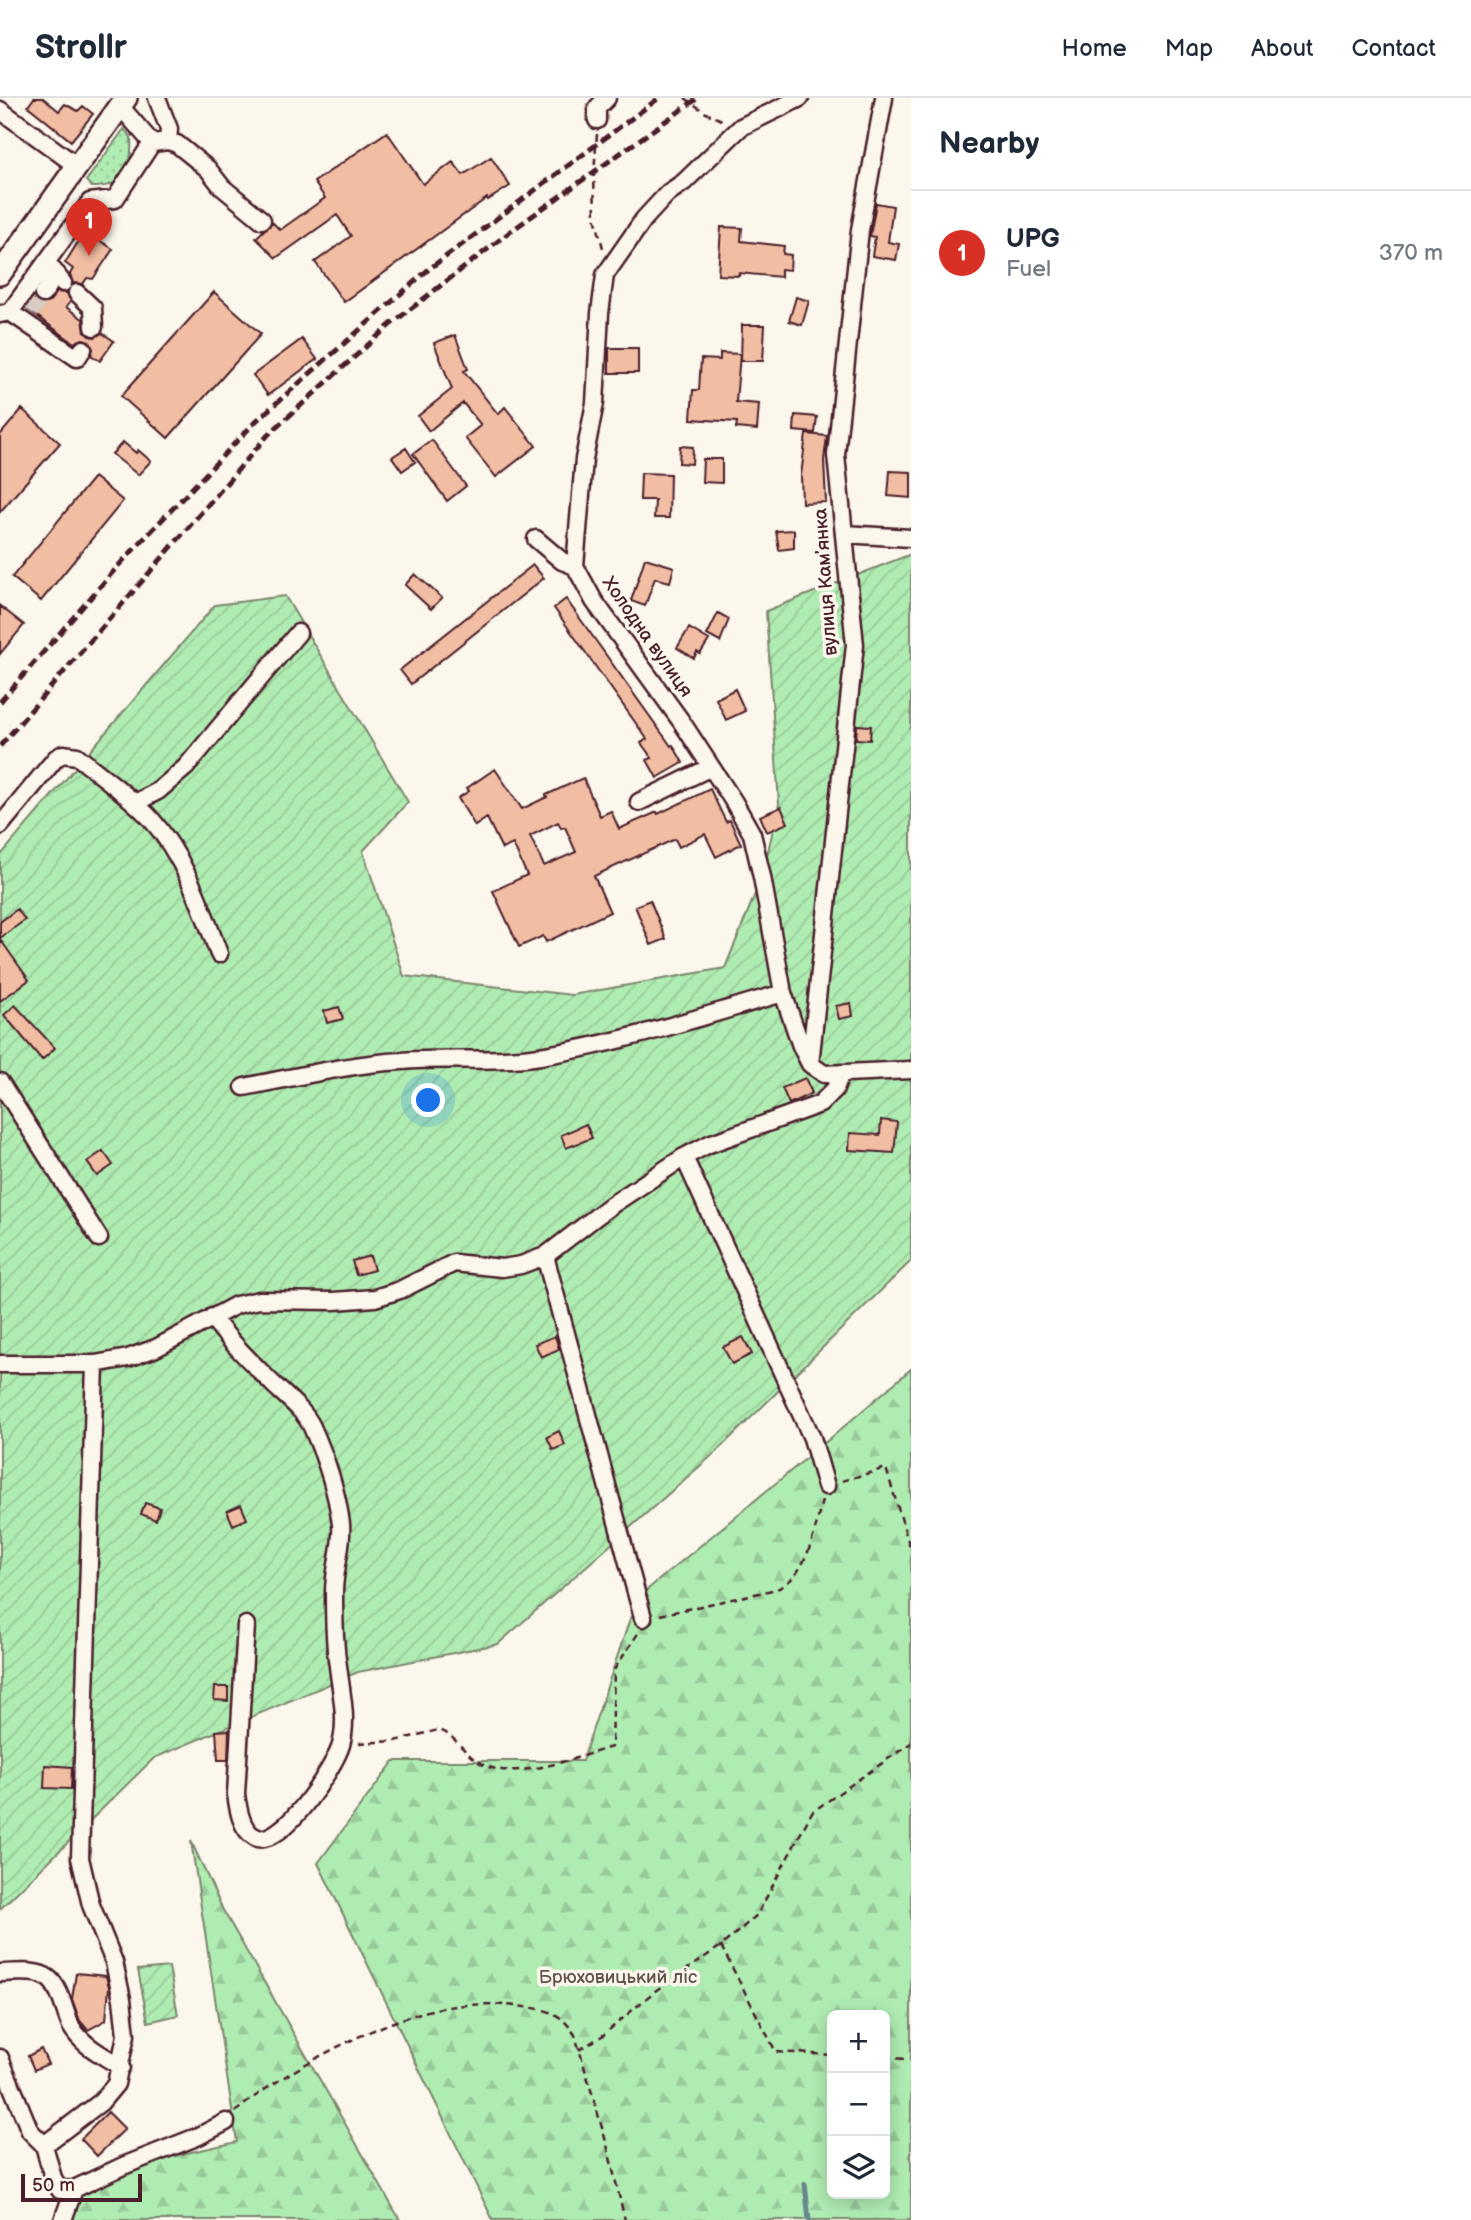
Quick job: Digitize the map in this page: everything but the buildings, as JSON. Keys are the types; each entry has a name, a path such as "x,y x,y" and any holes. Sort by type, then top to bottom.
{"main road":[{"path":"0,274 123,102"}],"street":[{"path":"43,294 61,278 90,202 115,199 169,129 157,98"},
{"path":"597,120 597,108 607,98"},
{"path":"536,539 562,561 575,566 584,459 595,403 603,286 609,268 655,206 741,127 800,98"},
{"name":"вулиця Камʼянка","path":"810,1064 855,645 836,455 860,230 884,98"},
{"path":"123,102 160,142 177,144 262,220"},
{"path":"0,110 77,166"},
{"path":"5,313 61,278"},
{"path":"61,278 93,309 94,327"},
{"path":"5,313 28,317 77,358 83,349"},
{"path":"844,534 911,538"},
{"name":"Холодна вулиця","path":"575,566 594,601 681,721 752,834 783,993 810,1064"},
{"path":"135,803 158,791 186,767 298,633"},
{"path":"0,826 40,776 63,754 77,756 135,803 152,821 172,850 201,906 219,954"},
{"path":"639,802 711,767"},
{"path":"244,1087 399,1061 446,1058 510,1060 538,1057 596,1046 783,993"},
{"path":"810,1064 824,1074 911,1070"},
{"path":"0,1364 95,1364 128,1358 156,1348 236,1305 259,1300 334,1301 375,1298 400,1290 454,1263 511,1268 545,1256 610,1206 684,1157 709,1144 820,1104 835,1090 841,1073"},
{"path":"0,1082 99,1238"},
{"path":"684,1157 813,1438 826,1486"},
{"path":"545,1256 643,1618"},
{"path":"212,1317 236,1348 312,1426 338,1508 341,1537 334,1592 337,1664 344,1714 341,1743 333,1766 294,1817 270,1836 254,1837 244,1826 236,1794 246,1626"},
{"path":"44,2145 101,2102 116,2084 125,2035 122,1999 114,1962 91,1905 79,1858 95,1364"},
{"path":"0,1973 48,1977 77,2035 88,2046 121,2067"},
{"path":"0,2058 30,2131 44,2145 55,2185 61,2190 74,2189 226,2122"},
{"path":"64,2220 74,2189"}],"path":[{"path":"685,98 706,113 741,127"},
{"path":"597,120 594,217 609,268"},
{"path":"341,1743 395,1741 438,1730 444,1731 469,1757 486,1767 502,1770 538,1767 612,1748 614,1670 638,1636 643,1618 777,1589 788,1584 795,1577 806,1555 826,1486 886,1468 911,1551"},
{"path":"579,2050 602,2036 655,1991 721,1946 757,1915 811,1812 911,1743"},
{"path":"721,1946 776,2052 827,2055"},
{"path":"226,2122 254,2097 317,2059 386,2026 435,2009 482,2004 542,2010 559,2015 575,2035 625,2220"},
{"path":"890,2058 911,2059"}],"green space":[{"path":"124,129 131,137 130,157 125,173 112,184 92,187 86,181"},
{"path":"911,554 911,1261 717,1451 498,1644 358,1672 154,1758 0,1909 0,856 215,605 285,596 408,802 363,851 404,976 572,995 725,968 762,877 779,804 766,611"},
{"name":"Брюховицький ліс","path":"911,1369 911,2220 493,2220 318,1863 394,1761 582,1761 637,1598"},
{"path":"191,1841 223,1910 400,2220 72,2220 83,2186 96,2173 237,2142"},
{"path":"169,1967 178,2015 148,2022 138,1970"}],"waterway":[{"path":"805,2184 809,2220"}],"tunnel":[{"path":"31,312 43,294"}],"railway":[{"path":"0,702 118,566 256,421 429,269 659,98"},
{"path":"0,746 268,435 390,325 511,231 698,98"}],"place":[{"name":"UPG","path":"89,256"}]}
